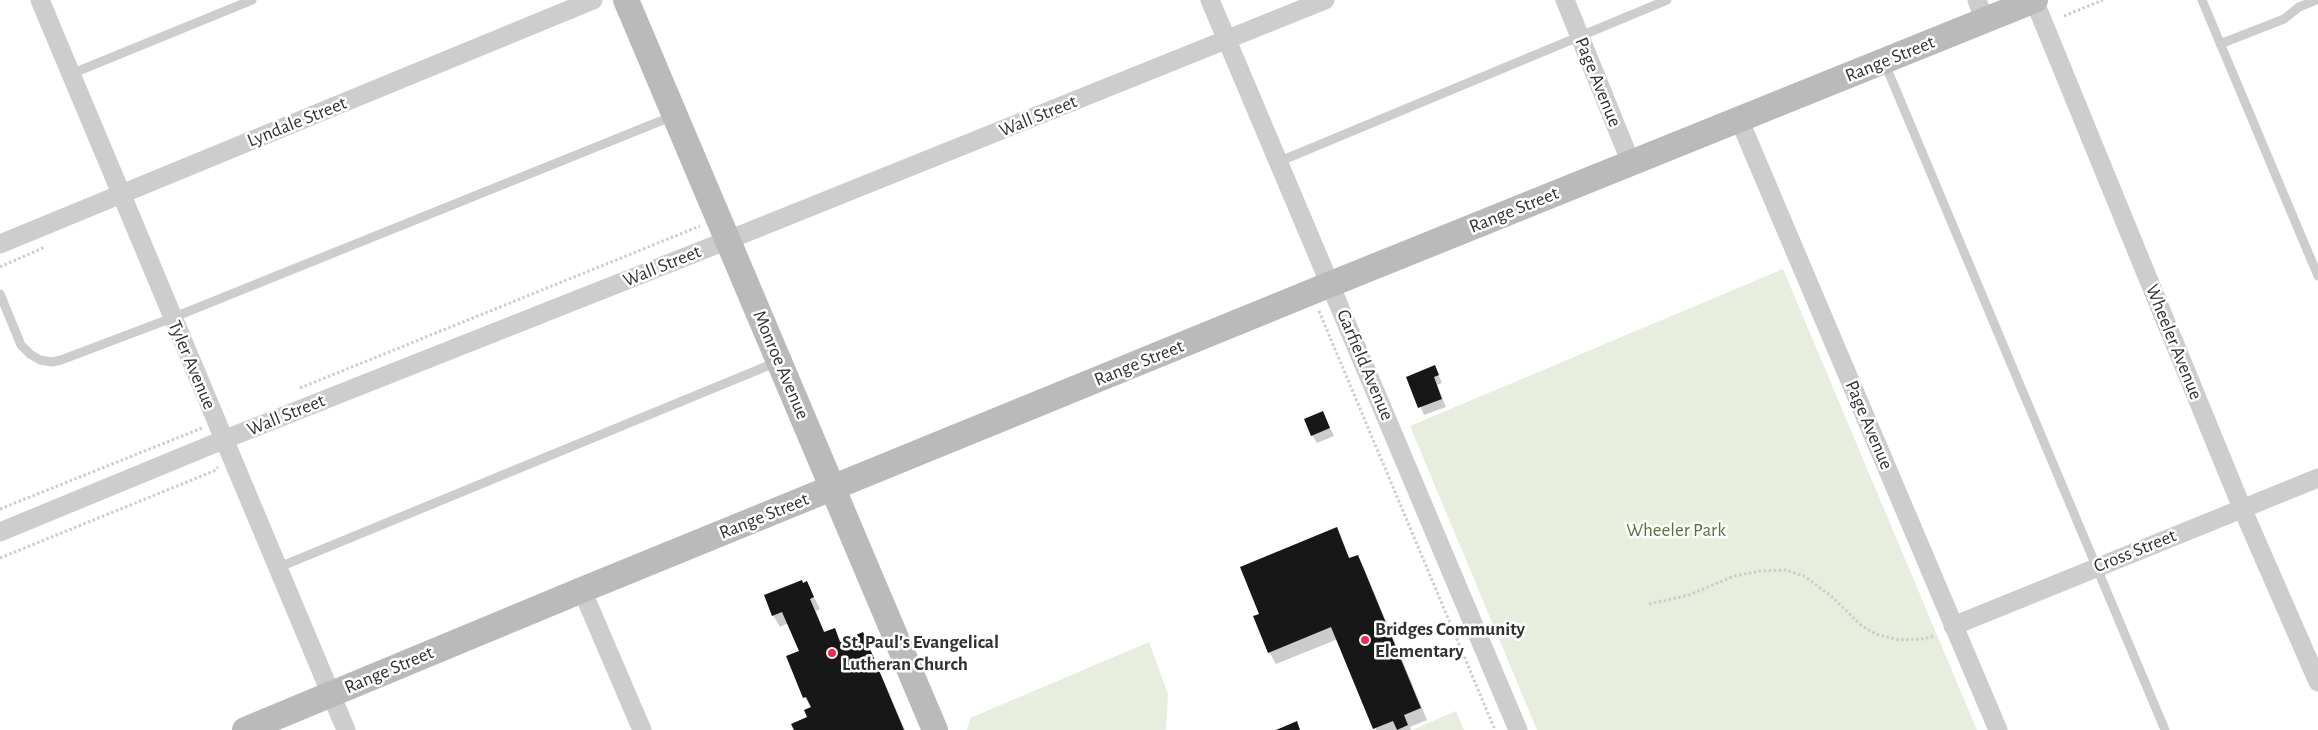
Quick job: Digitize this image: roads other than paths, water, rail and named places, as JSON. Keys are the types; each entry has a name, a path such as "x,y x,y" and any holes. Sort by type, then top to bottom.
{"street":[{"name":"Tyler Avenue","path":"40,0 346,730"},
{"name":"Lyndale Street","path":"0,244 593,0"},
{"name":"Monroe Avenue","path":"626,0 935,730"},
{"name":"Garfield Avenue","path":"1210,0 1278,162 1323,288 1518,730"},
{"name":"Wall Street","path":"0,532 724,233 1227,40 1325,0"},
{"name":"Page Avenue","path":"1564,0 1631,163"},
{"name":"Range Street","path":"244,730 1323,288 1884,62 1981,10 2035,0"},
{"name":"Wheeler Avenue","path":"2035,0 2242,508 2318,682"},
{"name":"Page Avenue","path":"1739,119 1998,730"},
{"name":"Cross Street","path":"1953,626 2318,478"},
{"path":"582,590 642,730"}],"lane":[{"path":"71,74 252,0"},
{"path":"1278,162 1667,0"},
{"path":"2202,0 2318,276"},
{"path":"2220,44 2284,19 2299,7 2316,0"},
{"path":"1884,62 2165,730"},
{"path":"0,294 22,344 30,354 40,360 52,362 172,318 675,115"},
{"path":"277,568 779,361"}],"place":[{"name":"Bridges Community Elementary","path":"1365,640"},
{"name":"St. Paul's Evangelical Lutheran Church","path":"832,653"}],"park label":[{"name":"Wheeler Park","path":"1676,530"}]}
